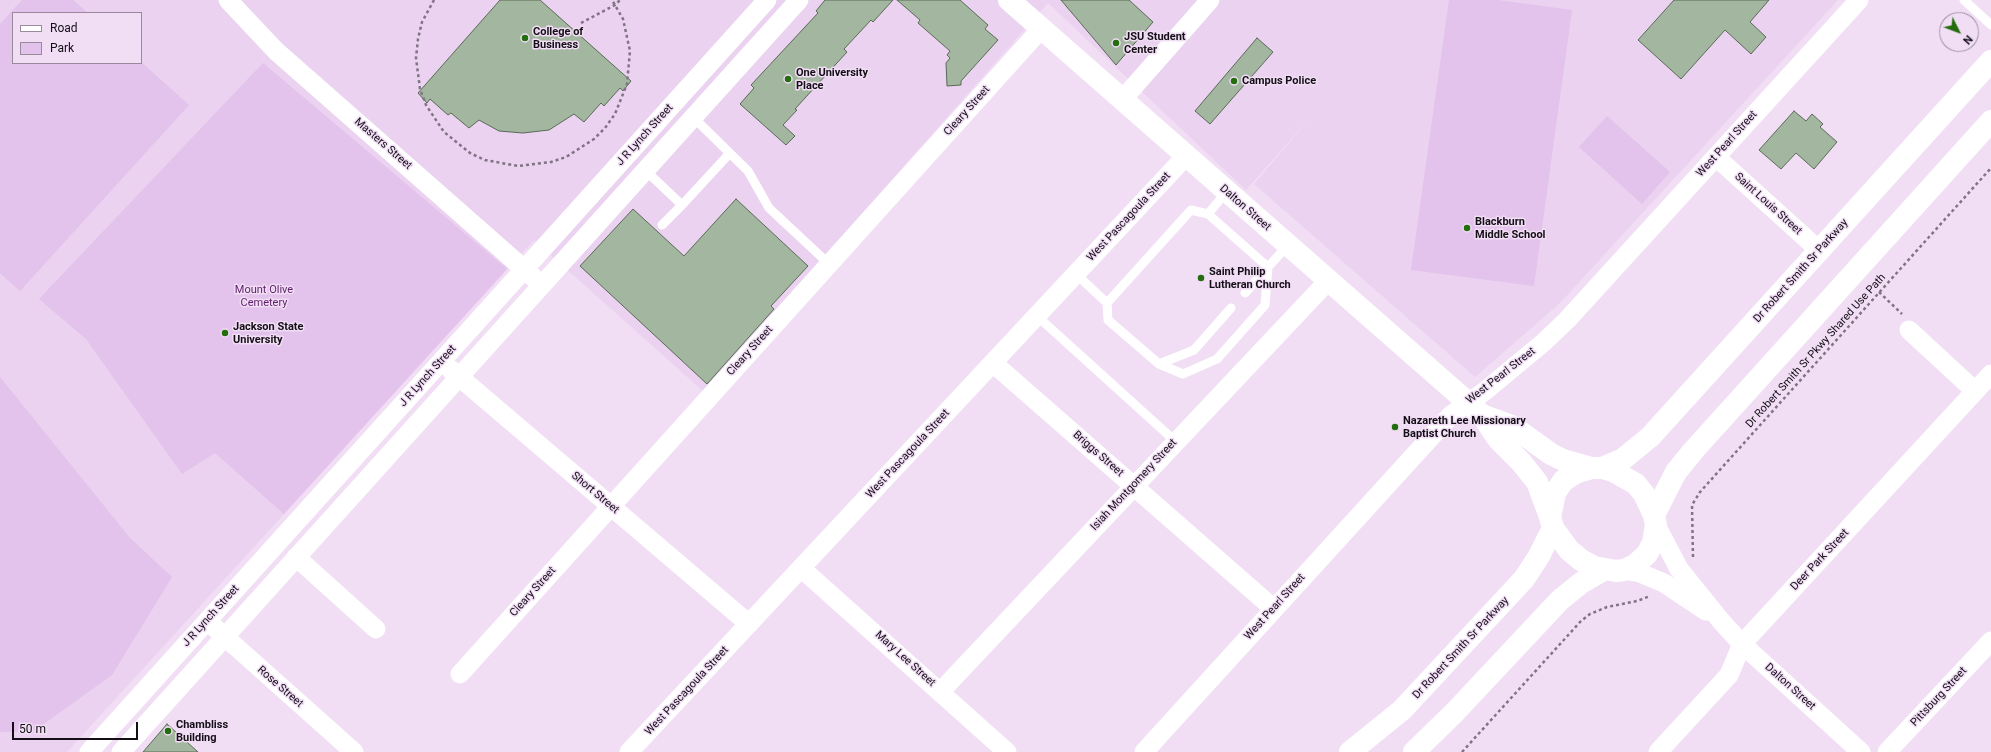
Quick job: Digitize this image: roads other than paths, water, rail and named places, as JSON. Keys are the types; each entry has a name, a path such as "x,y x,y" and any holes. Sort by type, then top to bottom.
{"street":[{"name":"Masters Street","path":"228,0 276,51 542,284"},
{"name":"J R Lynch Street","path":"89,752 767,0"},
{"path":"121,752 799,0"},
{"name":"Dalton Street","path":"1009,0 1475,408 1498,439 1521,462 1537,482 1552,523"},
{"path":"1122,100 1210,0"},
{"name":"West Pearl Street","path":"1144,752 1451,415 1475,408 1485,391 1544,342 1859,0"},
{"name":"Cleary Street","path":"460,674 1041,29"},
{"name":"Dr Robert Smith Sr Parkway","path":"1597,468 1623,459 1650,437 1991,61"},
{"path":"1414,752 1454,713 1560,600 1581,583 1615,570 1635,565 1647,554 1653,543 1655,520 1676,472 1693,451 1991,121"},
{"name":"West Pascagoula Street","path":"629,752 1186,156"},
{"name":"Saint Louis Street","path":"1716,157 1820,251"},
{"name":"Isiah Montgomery Street","path":"941,691 1133,485 1329,280"},
{"path":"1909,330 1975,391"},
{"name":"Short Street","path":"441,362 749,624"},
{"name":"Briggs Street","path":"993,362 1274,608"},
{"name":"Deer Park Street","path":"1658,752 1730,675 1742,644 1991,374"},
{"name":"Dalton Street","path":"1475,408 1512,426 1563,460 1597,468"},
{"path":"1615,570 1594,567 1581,560 1568,550 1552,523 1555,493 1563,481 1575,473 1597,468 1613,471 1636,484 1644,494 1655,520"},
{"name":"Dalton Street","path":"1655,520 1679,569 1721,621 1742,644 1861,752"},
{"name":"Dr Robert Smith Sr Parkway","path":"1350,752 1402,710 1519,585 1539,556 1552,523"},
{"path":"296,557 376,629"},
{"name":"Mary Lee Street","path":"801,568 941,691 1007,752"},
{"name":"Dalton Street","path":"1615,570 1640,573 1664,583 1721,621"},
{"name":"Rose Street","path":"206,621 344,749"},
{"name":"Pittsburg Street","path":"1887,752 1991,641"}],"lane":[{"path":"1964,0 1991,25"},
{"path":"693,117 748,171 769,208 829,264"},
{"path":"662,225 730,153"},
{"path":"646,170 682,205"},
{"path":"1208,214 1227,192"},
{"path":"1107,303 1191,210 1208,214 1268,267"},
{"path":"1245,293 1288,245"},
{"path":"1076,274 1107,303 1108,320 1159,364 1183,374 1216,359 1265,305 1268,267"},
{"path":"1159,364 1194,350 1231,308"},
{"path":"1037,316 1175,441"}],"place":[{"name":"College of Business","path":"525,38"},
{"name":"JSU Student Center","path":"1116,43"},
{"name":"One University Place","path":"788,79"},
{"name":"Campus Police","path":"1234,81"},
{"name":"Blackburn Middle School","path":"1467,228"},
{"name":"Saint Philip Lutheran Church","path":"1201,278"},
{"name":"Jackson State University","path":"225,333"},
{"name":"Nazareth Lee Missionary Baptist Church","path":"1395,427"},
{"name":"Chambliss Building","path":"168,731"}],"park label":[{"name":"Mount Olive Cemetery","path":"264,296"}]}
